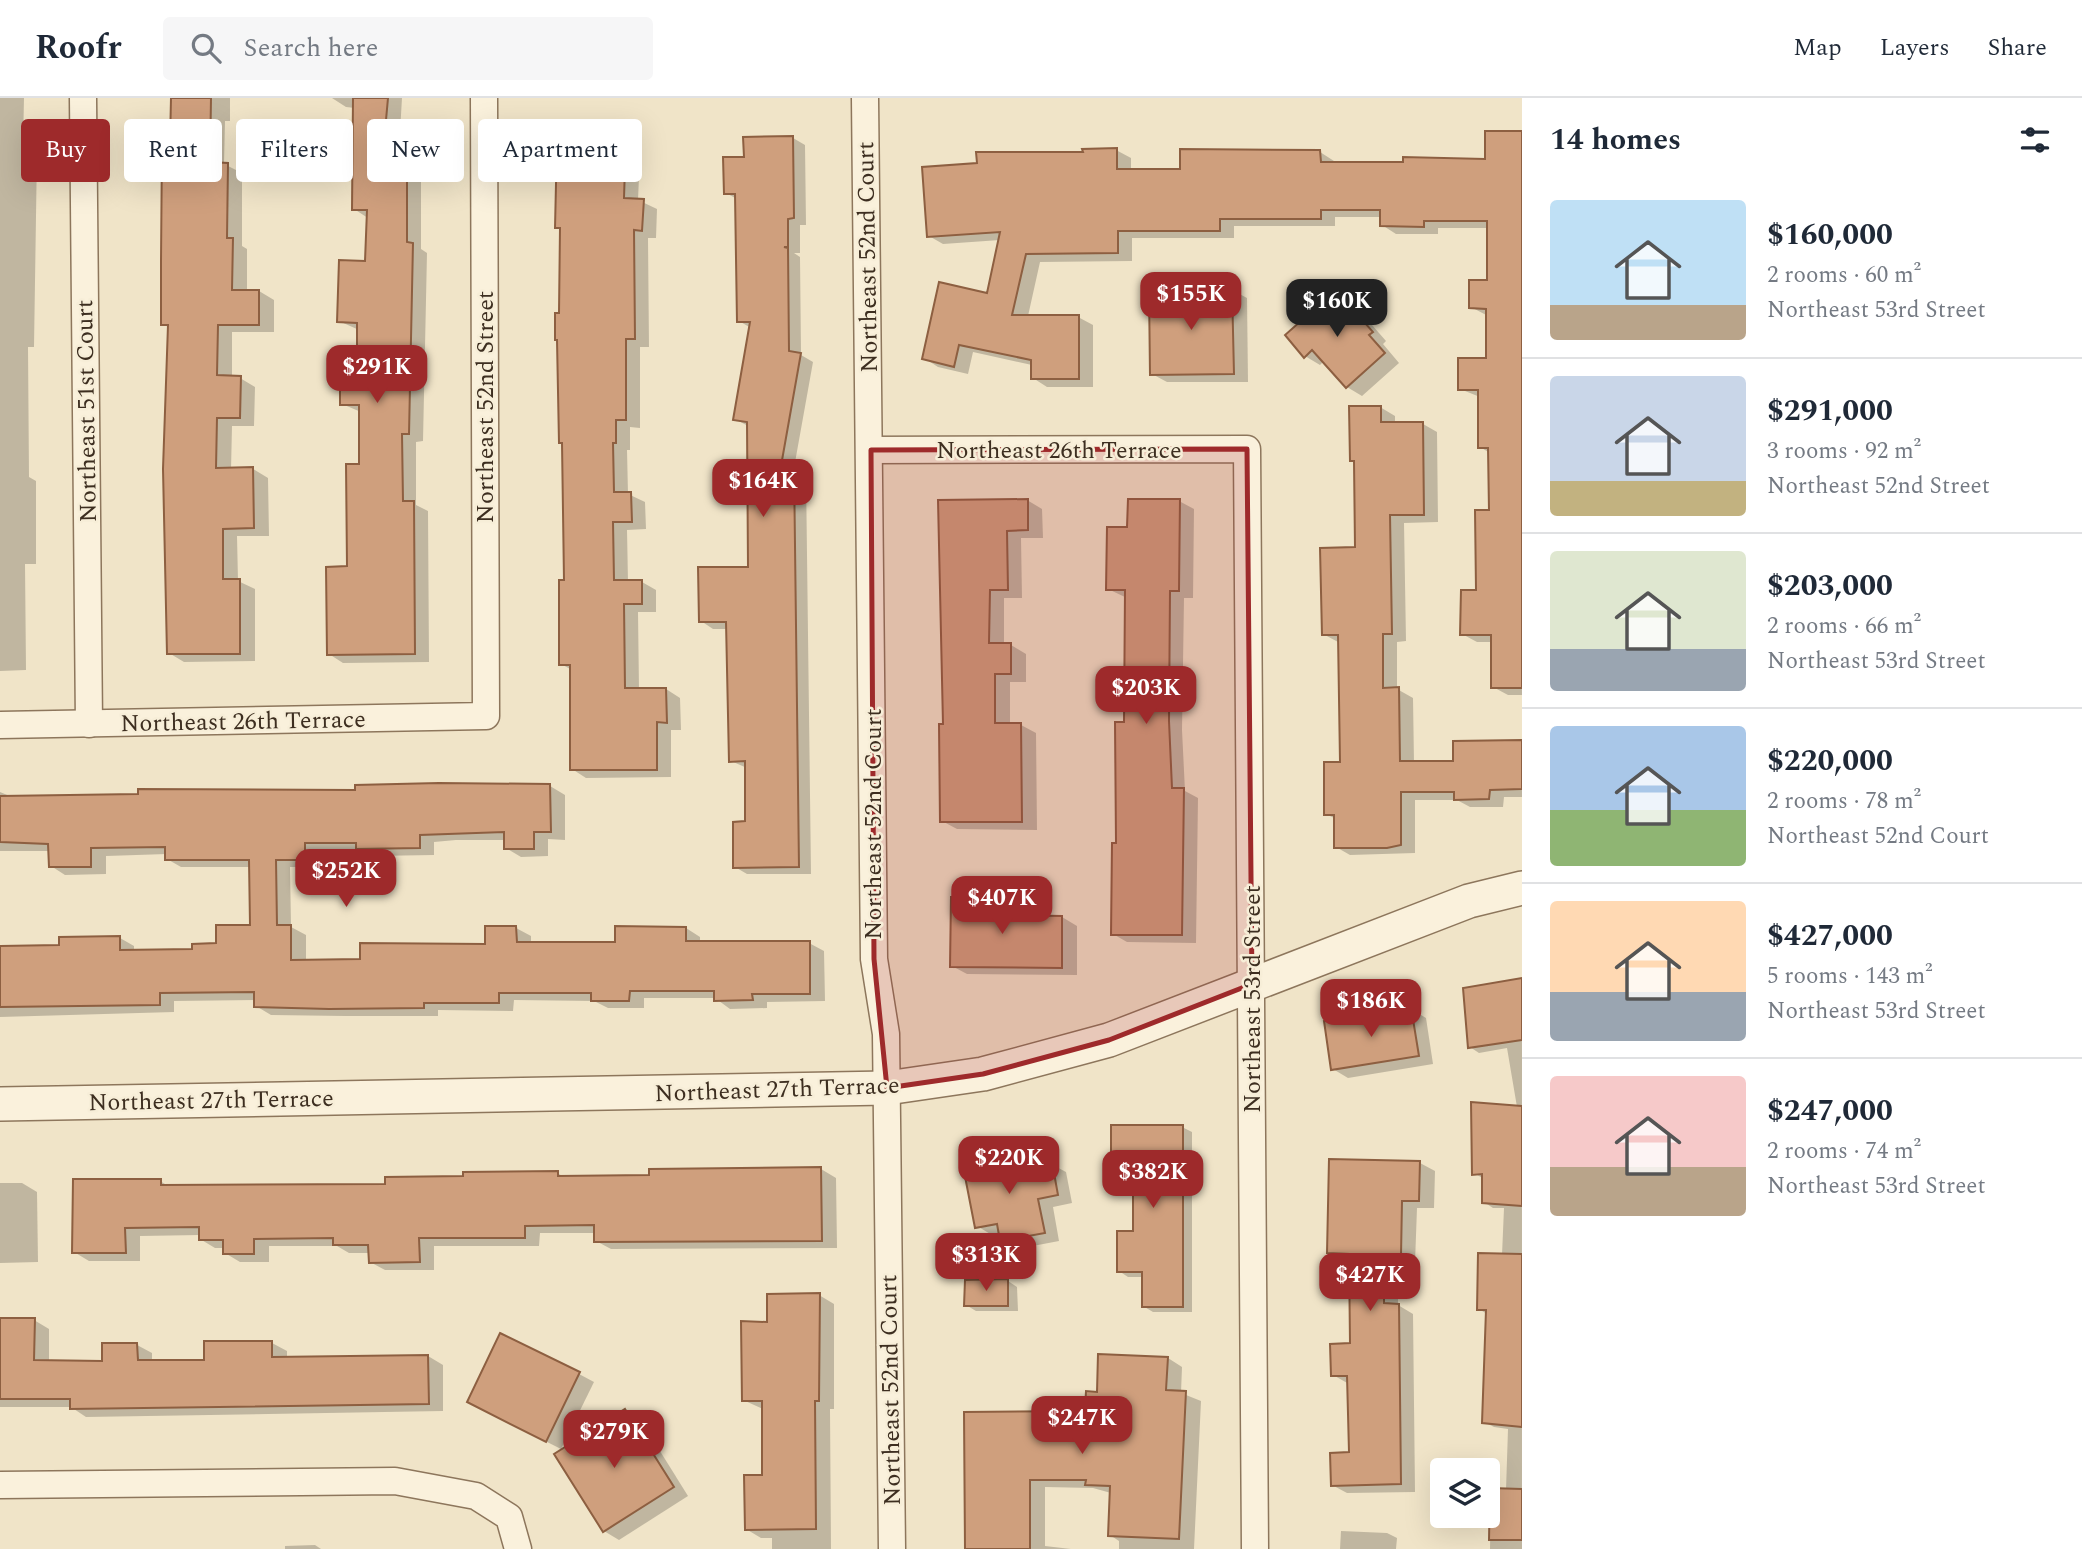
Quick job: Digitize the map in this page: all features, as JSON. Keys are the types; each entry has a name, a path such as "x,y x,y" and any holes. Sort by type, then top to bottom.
{"street":[{"name":"Northeast 51st Court","path":"83,98 89,724"},
{"name":"Northeast 52nd Street","path":"484,98 485,716"},
{"name":"Northeast 52nd Court","path":"865,98 874,959 886,1034 892,1549"},
{"name":"Northeast 26th Terrace","path":"870,450 1247,449"},
{"name":"Northeast 53rd Street","path":"1247,449 1255,1549"},
{"name":"Northeast 26th Terrace","path":"0,725 485,716"},
{"name":"Northeast 27th Terrace","path":"0,1104 887,1088 983,1074 1109,1040 1469,901 1522,888"},
{"path":"0,1485 394,1481 476,1496 509,1517 518,1549"}],"highlighted area":[{"path":"1247,449 1252,984 1109,1040 983,1074 887,1088 874,959 871,450"}],"building":[{"path":"171,98 211,98 211,119 171,119"},
{"path":"353,98 388,98 386,119 367,119 367,182 407,182 407,242 413,243 409,434 402,434 403,501 414,501 415,654 327,655 326,567 347,566 346,464 359,464 359,405 340,405 340,374 357,374 357,323 337,322 339,260 365,261 367,210 352,210"},
{"path":"1485,131 1522,131 1522,688 1491,688 1491,635 1460,635 1461,590 1476,590 1475,510 1489,510 1488,448 1478,448 1478,390 1458,390 1458,358 1486,358 1486,309 1469,308 1469,280 1487,280 1487,221 1424,221 1424,227 1380,226 1380,210 1321,210 1321,219 1220,219 1220,231 1118,231 1118,253 1026,254 1012,315 1079,315 1079,379 1031,379 1031,360 959,345 954,367 922,359 939,282 987,293 1000,232 927,237 922,167 977,163 976,152 1083,152 1082,149 1117,148 1117,169 1180,169 1180,149 1320,150 1321,162 1403,162 1403,157 1485,159"},
{"path":"793,136 794,218 788,219 788,247 784,247 788,248 789,351 801,353 781,466 794,465 799,867 733,868 733,822 745,821 745,761 729,762 726,622 699,622 698,567 748,567 747,422 733,420 750,322 737,322 735,194 724,194 723,157 744,157 743,137"},
{"path":"222,163 228,163 227,238 233,238 232,290 259,290 259,325 218,325 217,375 241,376 240,418 217,418 216,468 253,467 254,528 223,529 223,579 240,579 240,654 167,654 163,469 168,325 161,325 162,182 222,182"},
{"path":"556,182 625,182 624,198 644,199 642,231 634,230 635,339 626,339 626,420 616,420 616,443 613,443 614,492 631,492 632,522 613,522 614,580 642,580 642,604 624,604 625,688 666,688 667,723 657,722 657,770 570,770 570,665 559,665 559,580 564,580 562,443 559,443 555,340 555,313 559,313 560,228 555,228"},
{"path":"1232,288 1234,374 1150,375 1149,289"},
{"path":"1336,290 1373,332 1369,335 1385,353 1346,388 1312,350 1304,358 1285,335"},
{"path":"1349,406 1381,406 1381,422 1423,422 1424,515 1390,515 1392,634 1383,634 1383,688 1399,687 1400,761 1453,761 1453,741 1522,740 1522,789 1490,790 1489,799 1454,800 1454,792 1401,792 1401,845 1387,848 1334,848 1334,815 1324,815 1324,762 1340,762 1338,635 1322,635 1320,548 1355,547 1354,461 1350,461"},
{"path":"1028,499 1028,530 1007,531 1008,590 990,590 989,643 1011,643 1011,674 995,674 995,723 1021,723 1022,822 940,822 939,724 943,724 938,500"},
{"path":"1128,499 1180,499 1179,591 1170,591 1169,721 1172,788 1184,788 1182,935 1111,935 1112,843 1116,843 1115,722 1124,722 1125,590 1106,590 1107,527 1127,527"},
{"path":"550,784 551,832 534,832 534,849 504,849 504,832 420,835 420,848 356,849 356,843 305,843 305,860 276,860 277,925 291,925 291,960 360,959 360,943 485,944 485,926 516,926 517,942 615,942 615,926 686,927 686,941 810,941 810,994 752,994 753,1000 714,1001 714,991 630,991 629,1001 591,1001 591,993 499,993 499,1003 424,1003 424,1008 329,1009 254,1007 254,992 160,993 160,1005 0,1007 0,946 59,945 59,937 120,936 120,950 192,949 192,944 216,943 216,925 250,925 249,860 165,860 165,847 91,848 91,867 49,867 48,844 0,842 0,796 138,794 138,789 355,790 355,785"},
{"path":"951,897 1008,898 1009,915 1062,916 1062,968 950,967"},
{"path":"1522,978 1522,1040 1468,1048 1463,988"},
{"path":"1411,1007 1419,1056 1331,1070 1324,1021"},
{"path":"1471,1102 1522,1106 1522,1206 1482,1203 1482,1174 1472,1175"},
{"path":"1111,1125 1183,1125 1183,1307 1142,1307 1142,1272 1117,1272 1117,1231 1133,1231 1133,1165 1111,1165"},
{"path":"993,1155 997,1172 1052,1162 1058,1195 1038,1199 1045,1233 1000,1241 997,1224 975,1228 962,1161"},
{"path":"1329,1159 1420,1161 1419,1201 1402,1201 1401,1255 1384,1255 1384,1303 1399,1304 1401,1484 1331,1486 1330,1453 1349,1452 1347,1376 1331,1376 1330,1344 1350,1343 1349,1254 1327,1253"},
{"path":"821,1167 822,1241 594,1242 594,1225 525,1226 525,1238 419,1238 420,1262 369,1263 368,1245 333,1245 333,1238 254,1239 254,1254 223,1254 223,1240 199,1240 199,1227 125,1228 126,1253 72,1253 73,1179 161,1179 161,1185 385,1184 385,1177 463,1176 463,1172 558,1171 558,1176 649,1175 649,1169"},
{"path":"1478,1253 1522,1254 1522,1427 1482,1423 1486,1310 1477,1310"},
{"path":"1008,1279 1008,1306 964,1306 965,1280"},
{"path":"820,1293 819,1401 815,1401 816,1529 745,1530 744,1475 762,1475 762,1401 742,1401 741,1321 767,1322 767,1294"},
{"path":"0,1318 35,1318 34,1360 102,1361 102,1343 137,1343 138,1360 204,1360 204,1341 272,1341 272,1357 428,1355 429,1404 70,1409 70,1399 0,1399"},
{"path":"500,1333 580,1372 546,1442 467,1402"},
{"path":"1098,1354 1168,1357 1166,1390 1186,1391 1179,1539 1108,1536 1110,1486 1085,1485 1086,1480 1030,1480 1030,1549 965,1549 964,1412 1085,1411 1086,1391 1097,1392"},
{"path":"625,1409 674,1487 603,1532 554,1454"},
{"path":"1500,1488 1522,1489 1522,1540 1489,1540 1489,1528 1500,1528"}]}
